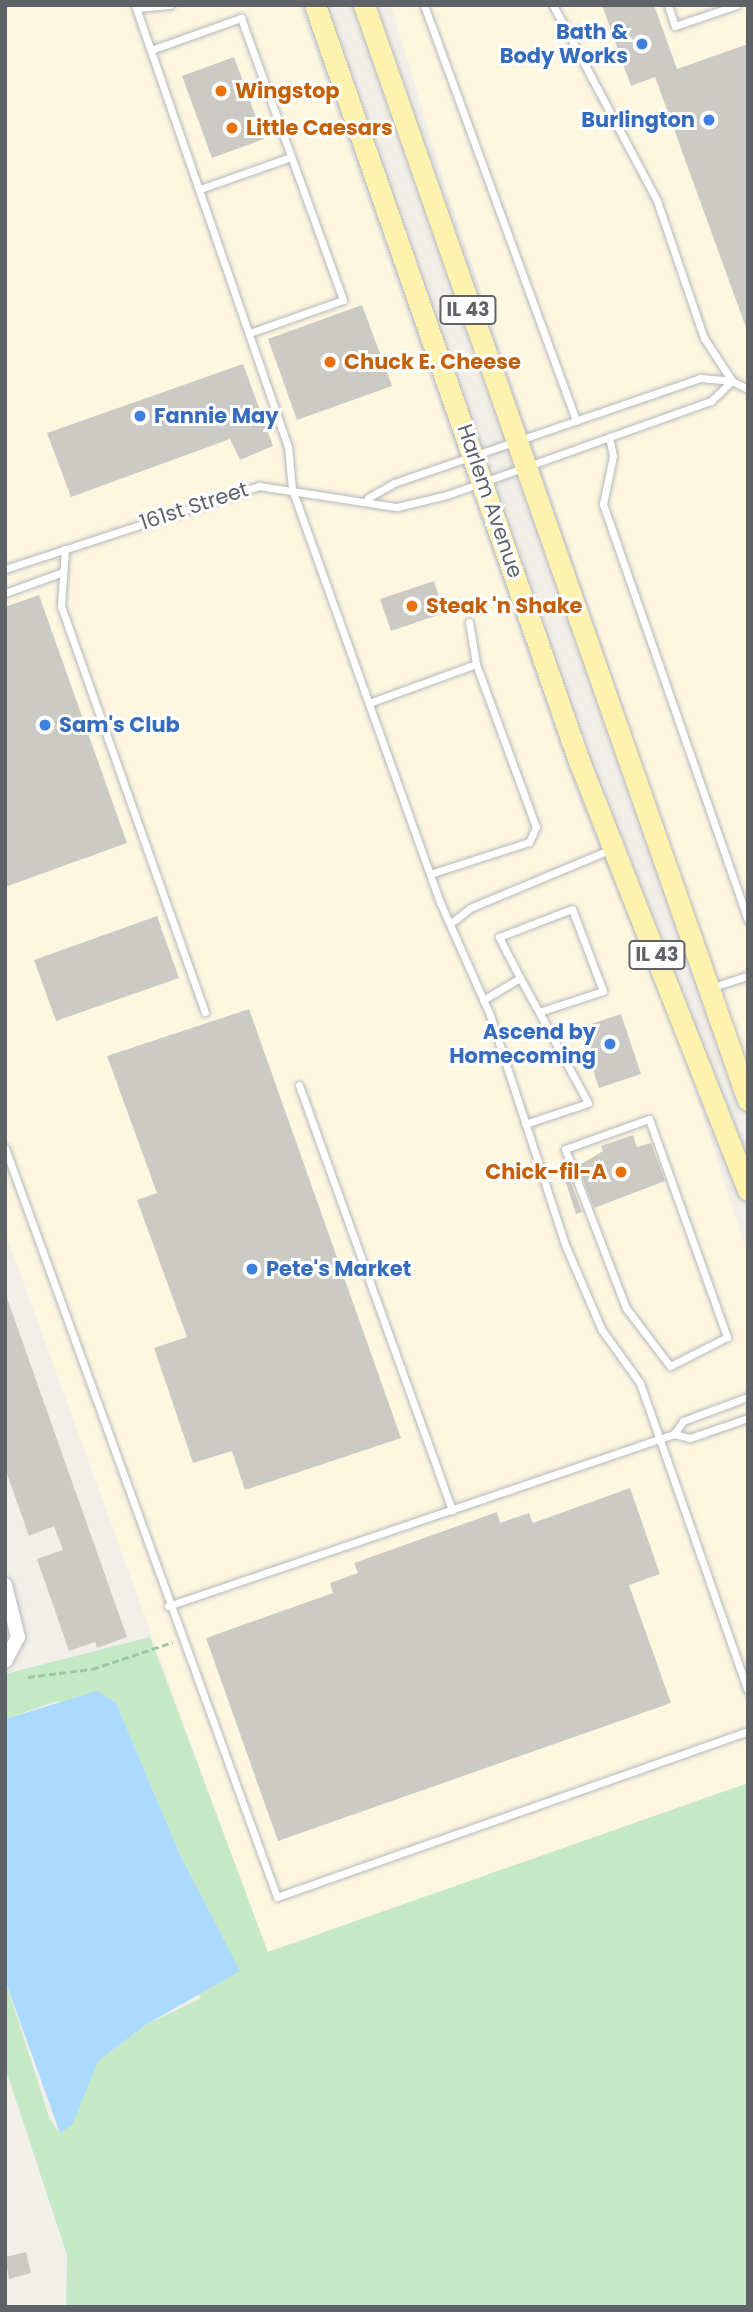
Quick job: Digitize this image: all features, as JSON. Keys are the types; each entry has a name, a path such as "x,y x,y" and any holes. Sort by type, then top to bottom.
{"main road":[{"name":"Harlem Avenue","path":"315,5 613,848 748,1190"},
{"name":"Harlem Avenue","path":"364,5 523,470 748,1100"}],"street":[{"path":"5,1586 18,1623 9,1655"}],"lane":[{"path":"170,5 137,6 288,446 292,489 430,874 484,1000 566,1247 602,1330 640,1382 748,1691"},
{"path":"424,5 576,421"},
{"path":"553,5 639,163 704,338 732,381"},
{"path":"668,5 675,26 737,5"},
{"path":"151,50 241,18 343,300 250,333"},
{"path":"200,189 291,157"},
{"path":"368,498 394,483 476,458 700,378 732,381 748,389"},
{"name":"161st Street","path":"5,569 259,486 368,498 397,507 485,484 711,401 732,381"},
{"path":"609,438 613,456 603,504 748,920"},
{"path":"65,549 61,606 205,1012"},
{"path":"5,593 63,572"},
{"path":"430,874 535,834 477,664 469,622"},
{"path":"369,703 477,664"},
{"path":"451,923 470,908 613,848"},
{"path":"525,1124 588,1103 520,978 499,937 572,909 603,991 539,1012"},
{"path":"710,988 748,976"},
{"path":"484,1000 520,978"},
{"path":"299,1085 452,1510"},
{"path":"649,1119 727,1337 670,1366 626,1308 597,1236 565,1149 649,1119"},
{"path":"5,1148 168,1606 186,1636 277,1897 748,1731"},
{"path":"674,1434 683,1421 748,1397"},
{"path":"168,1606 674,1434 690,1438 748,1418"}],"path":[{"path":"28,1677 140,1657 186,1636"}],"shaded area":[{"path":"5,5 299,5 576,793 684,1057 748,1255 748,1783 267,1952 5,1232"},
{"path":"391,5 748,5 748,1071 448,195"}],"green space":[{"path":"150,1637 268,1952 748,1783 748,2307 66,2307 67,2255 5,2067 5,1980 50,2120 60,2133 98,2061 147,2024 200,1999 181,1857 116,1703 54,1702 5,1719 5,1674"}],"water":[{"path":"97,1691 116,1703 181,1857 240,1971 147,2024 98,2061 72,2125 60,2133 5,1980 5,1719"}],"building":[{"path":"602,5 654,5 677,69 748,44 748,333 655,77 631,86"},
{"path":"234,57 264,139 212,158 182,76"},
{"name":"Chuck E. Cheese","path":"362,305 392,386 297,420 268,339"},
{"path":"243,364 273,446 240,460 230,439 71,497 47,433"},
{"name":"Steak 'n Shake","path":"434,581 444,613 391,631 380,599"},
{"name":"Sam's Club","path":"39,595 127,843 5,887 5,607"},
{"path":"157,916 179,978 56,1021 34,960"},
{"name":"Pete's Market","path":"249,1009 401,1438 245,1490 232,1451 193,1463 154,1348 187,1337 137,1200 157,1193 107,1056"},
{"path":"621,1014 641,1074 599,1088 579,1028"},
{"name":"Chick-fil-A","path":"633,1135 637,1147 651,1143 665,1181 594,1208 578,1166 603,1151 601,1146"},
{"path":"566,1170 582,1212 576,1214 562,1171"},
{"path":"7,1298 127,1637 97,1648 95,1642 69,1651 37,1559 63,1550 54,1526 29,1536 5,1468"},
{"path":"630,1488 660,1574 629,1585 671,1703 278,1841 206,1638 333,1593 330,1583 358,1573 354,1563 497,1512 500,1523 529,1513 533,1523"},
{"path":"26,2252 31,2273 9,2279 5,2257"}],"place":[{"name":"Bath & Body Works","path":"642,44"},
{"name":"Wingstop","path":"221,91"},
{"name":"Burlington","path":"709,120"},
{"name":"Little Caesars","path":"232,128"},
{"name":"Chuck E. Cheese","path":"330,362"},
{"name":"Fannie May","path":"140,416"},
{"name":"Steak 'n Shake","path":"412,606"},
{"name":"Sam's Club","path":"45,725"},
{"name":"Ascend by Homecoming","path":"610,1044"},
{"name":"Chick-fil-A","path":"621,1172"},
{"name":"Pete's Market","path":"252,1269"}]}
